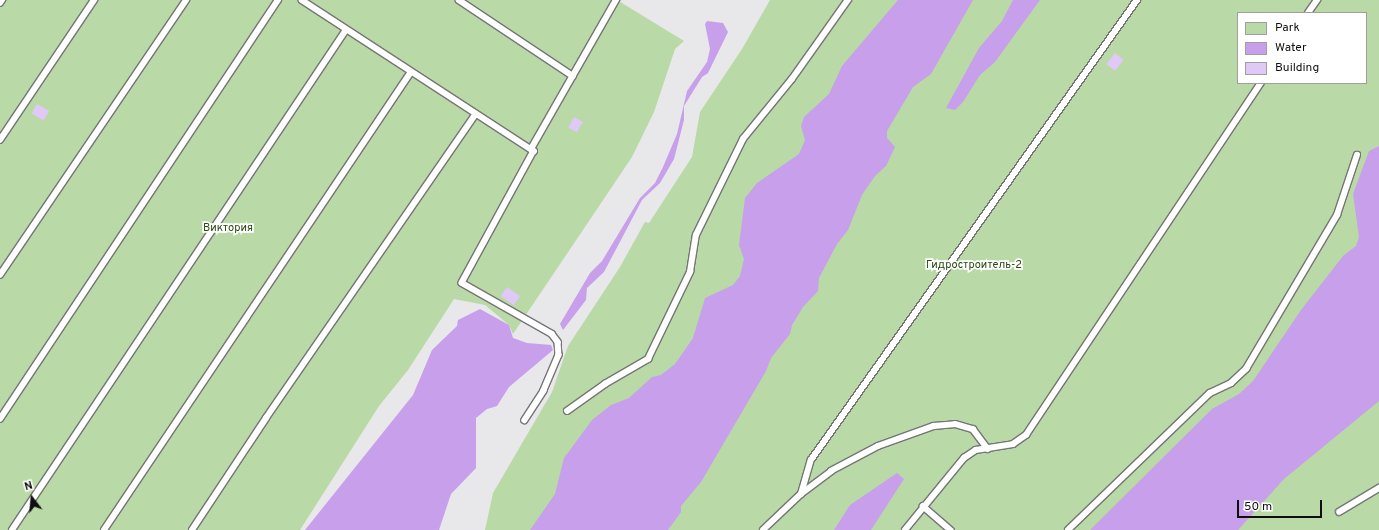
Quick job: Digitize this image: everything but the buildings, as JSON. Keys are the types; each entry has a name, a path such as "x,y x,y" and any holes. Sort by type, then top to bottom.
{"lane":[{"path":"0,4 2,0"},
{"path":"0,140 94,0"},
{"path":"0,276 186,0"},
{"path":"0,419 278,0"},
{"path":"302,0 534,151 462,283 552,334 558,342 559,355 544,391 525,420"},
{"path":"459,0 573,76"},
{"path":"531,149 616,0"},
{"path":"567,411 605,384 648,359 690,272 696,235 743,139 792,79 848,0"},
{"path":"801,494 811,460 1137,0"},
{"path":"1309,12 1317,0"},
{"path":"12,530 346,30"},
{"path":"104,530 411,72"},
{"path":"905,530 923,506 964,458 976,450 1013,444 1026,435 1261,84"},
{"path":"192,530 266,418 476,114"},
{"path":"1068,530 1210,393 1231,383 1246,369 1337,215 1357,154"},
{"path":"763,530 801,494 831,471 878,446 934,426 955,424 973,429 988,449"},
{"path":"1339,512 1379,488"},
{"path":"923,506 952,530"}],"green space":[{"name":"Виктория","path":"0,0 617,0 684,41 675,49 654,112 632,157 513,334 509,325 485,305 454,299 408,370 379,406 300,530 0,530"},
{"name":"Гидростроитель-2","path":"770,0 1379,0 1379,530 485,530 493,493 552,392 568,346 620,267 645,222 649,223 692,157 700,112 742,49"}],"water":[{"path":"898,0 973,0 931,74 913,87 887,131 887,138 895,147 886,166 875,176 862,195 848,230 837,244 819,278 818,291 803,307 792,325 790,334 771,358 766,371 701,482 681,506 681,512 668,530 530,530 555,494 564,458 592,420 611,405 629,398 652,377 661,375 675,364 693,338 705,298 733,285 740,276 744,259 739,245 745,198 757,183 799,154 805,140 801,126 804,117 829,94 842,66"},
{"path":"1013,0 1040,0 995,62 980,75 963,102 955,110 946,108 979,48 1002,21"},
{"path":"707,21 723,23 728,32 708,73 702,77 684,106 684,120 674,159 660,183 642,200 604,272 587,288 586,300 563,330 560,324 590,273 602,261 640,198 655,183 663,167 677,134 687,91 707,62 710,49 705,24"},
{"path":"1379,146 1379,401 1284,479 1238,530 1090,530 1212,409 1239,394 1253,381 1301,310 1343,256 1356,246 1359,237 1353,194 1369,151"},
{"path":"480,309 509,325 513,338 527,343 551,345 553,350 509,387 497,406 487,409 476,418 476,468 451,494 439,530 305,530 413,395 432,350 457,326 458,320"},
{"path":"897,473 904,479 871,530 834,530 850,505"}]}
